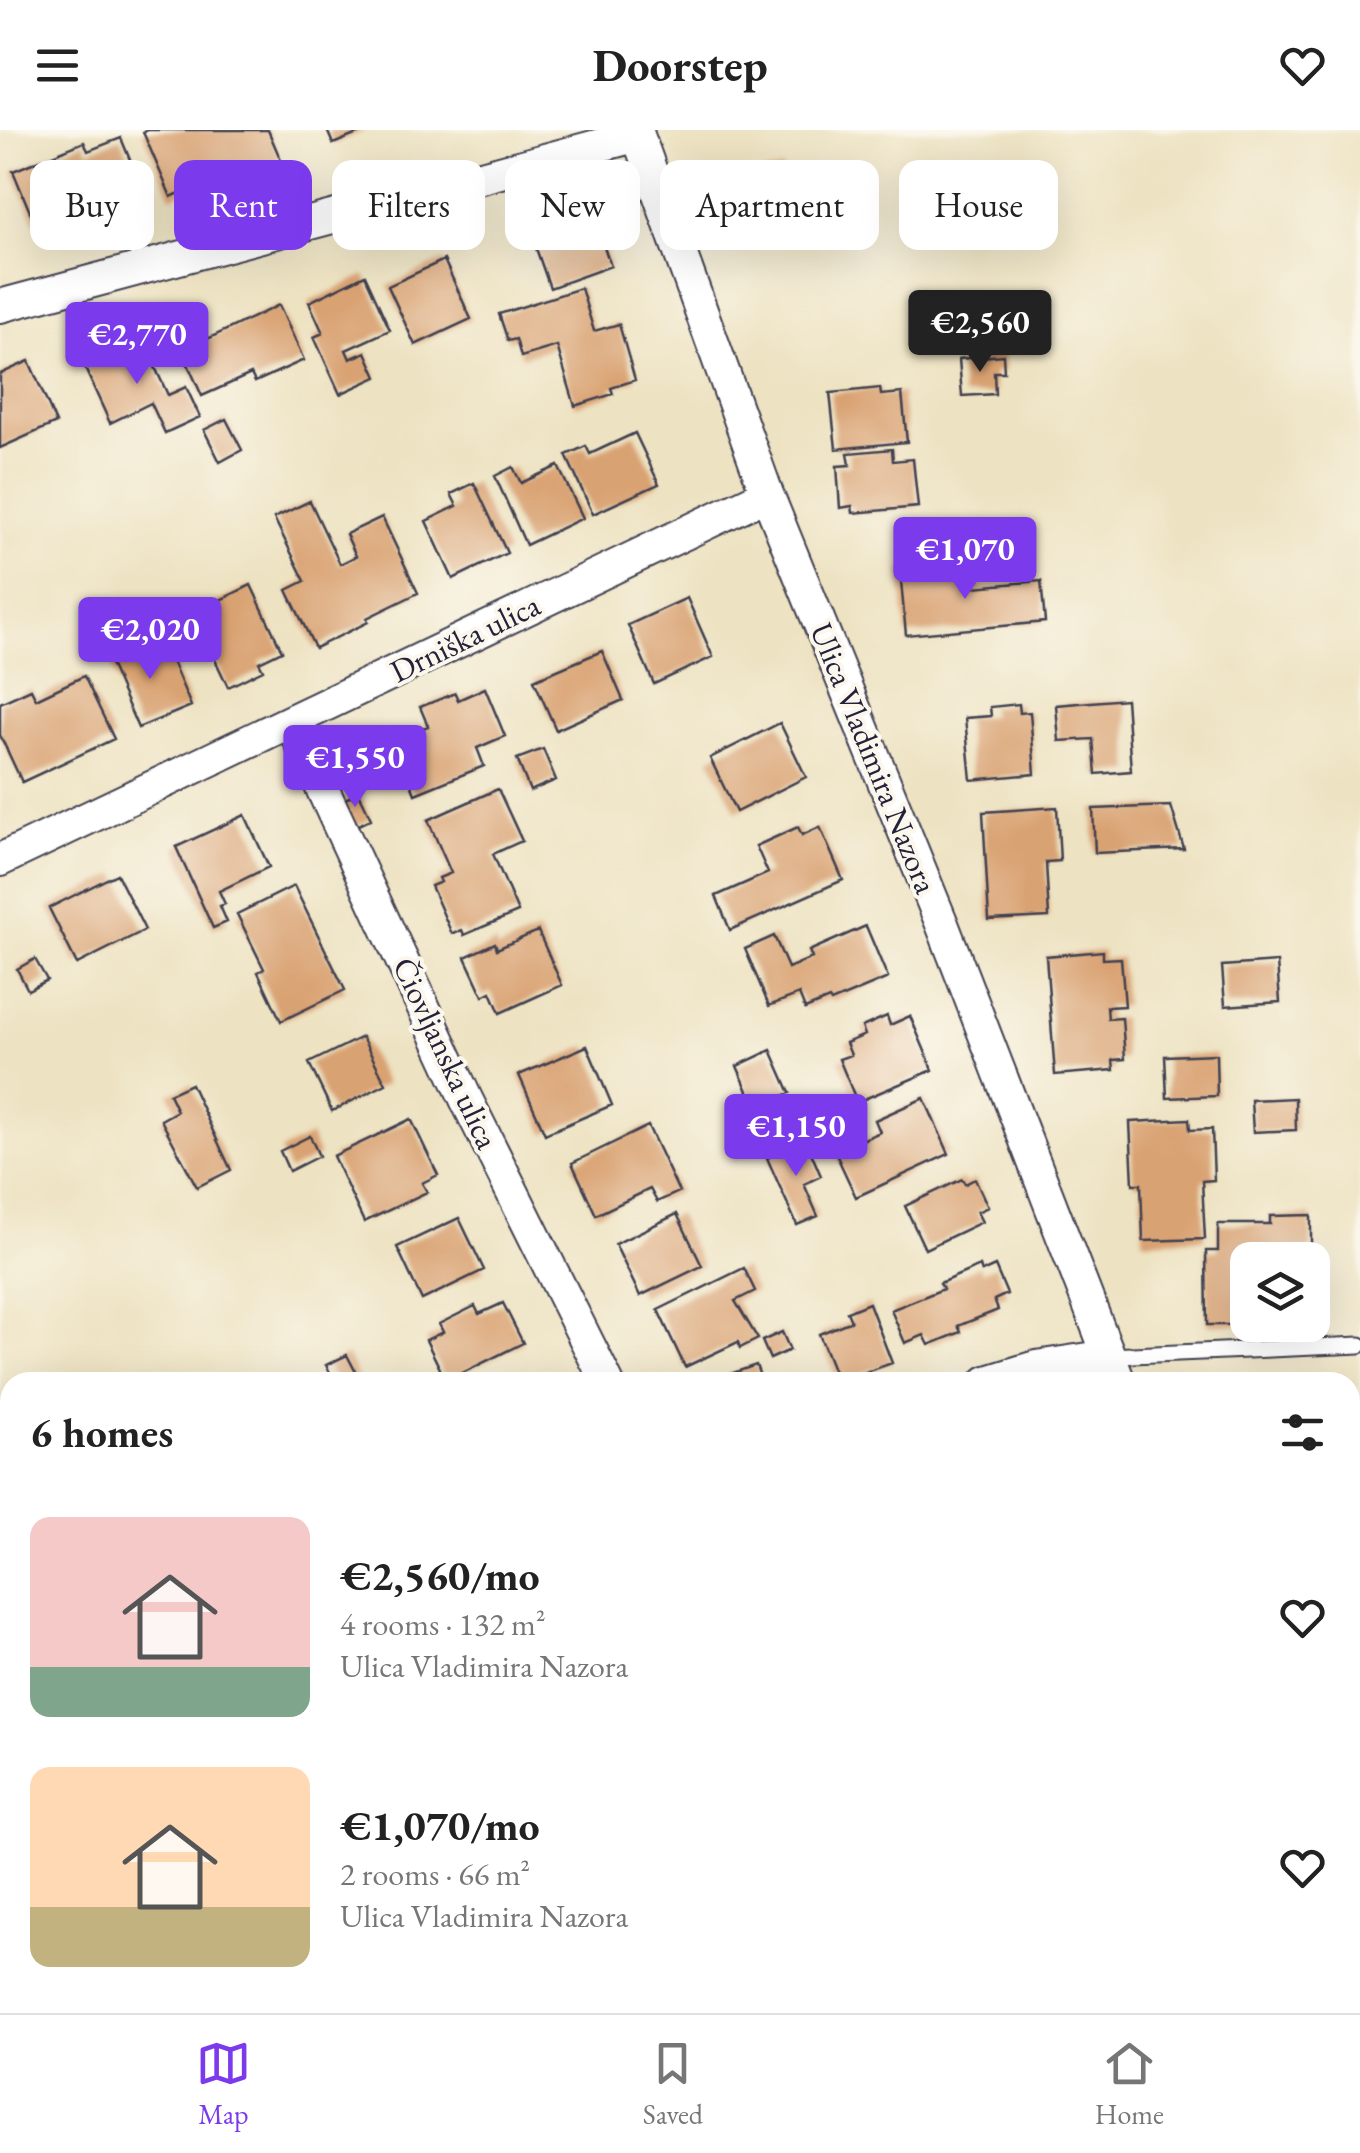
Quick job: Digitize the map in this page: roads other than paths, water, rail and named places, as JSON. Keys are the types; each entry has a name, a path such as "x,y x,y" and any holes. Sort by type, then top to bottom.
{"street":[{"path":"0,306 637,132"},
{"name":"Ulica Vladimira Nazora","path":"637,132 767,494 942,924 1114,1369"},
{"name":"Drniška ulica","path":"0,860 767,494"},
{"name":"Čiovljanska ulica","path":"291,722 466,1099 602,1372"},
{"path":"1018,1372 1036,1366 1114,1369"}],"lane":[{"path":"1114,1369 1360,1344"}]}
